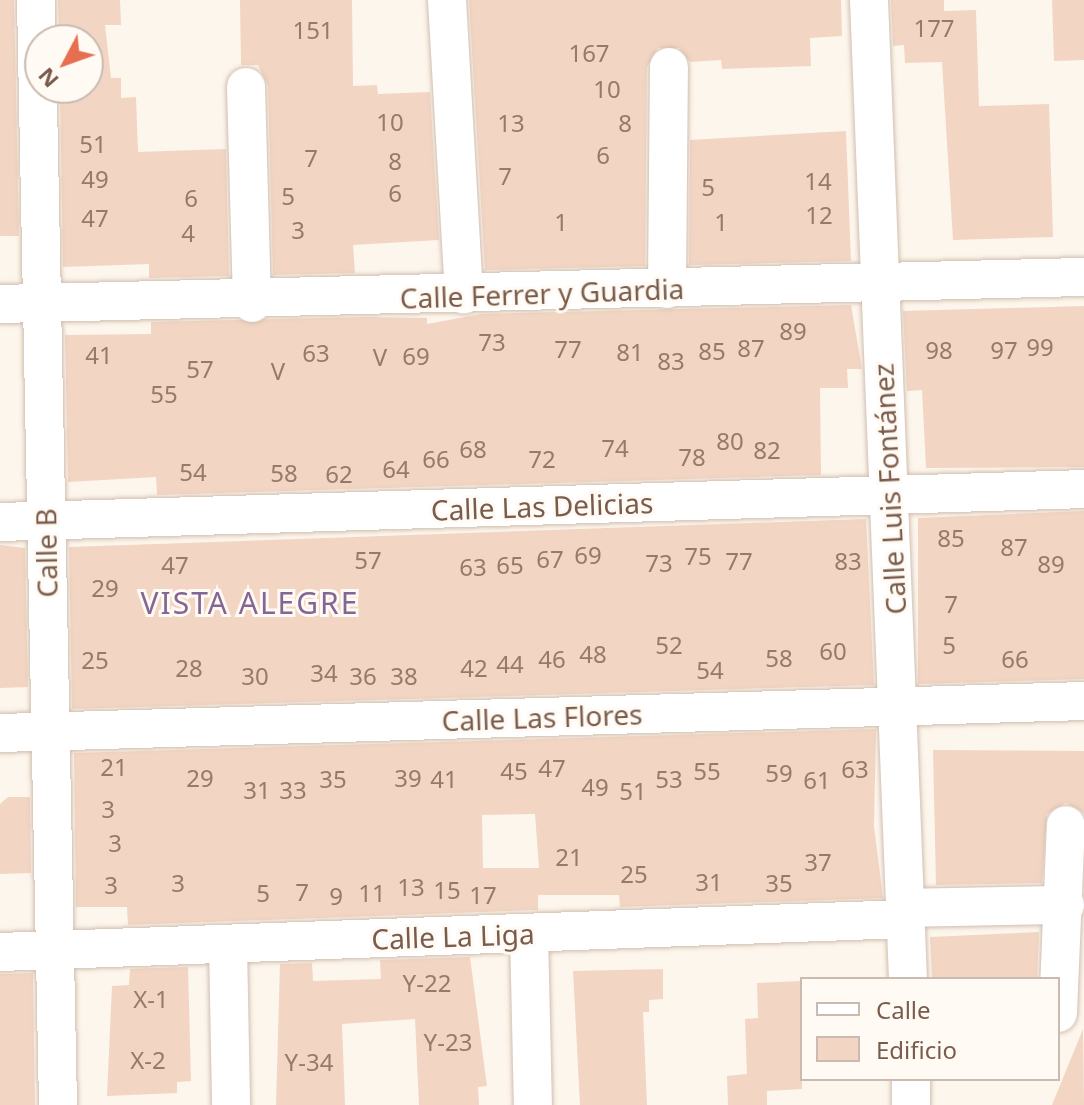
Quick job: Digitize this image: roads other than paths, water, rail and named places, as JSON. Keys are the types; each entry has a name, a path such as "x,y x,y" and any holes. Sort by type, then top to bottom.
{"street":[{"name":"Calle B","path":"36,0 48,732 58,1105"},
{"path":"447,0 464,295"},
{"name":"Calle Luis Fontánez","path":"869,0 908,977"},
{"path":"667,289 669,67"},
{"path":"246,87 252,303"},
{"name":"Calle Ferrer y Guardia","path":"0,304 41,307 252,303 1084,277"},
{"name":"Calle Las Delicias","path":"0,522 1084,489"},
{"name":"Calle Las Flores","path":"0,733 1084,701"},
{"path":"1060,982 1066,825"},
{"name":"Calle La Liga","path":"0,952 529,933 1065,905"},
{"path":"529,933 533,1105"},
{"path":"228,945 231,1105"},
{"path":"911,1081 911,1105"}],"district":[{"name":"VISTA ALEGRE","path":"250,603"}]}
